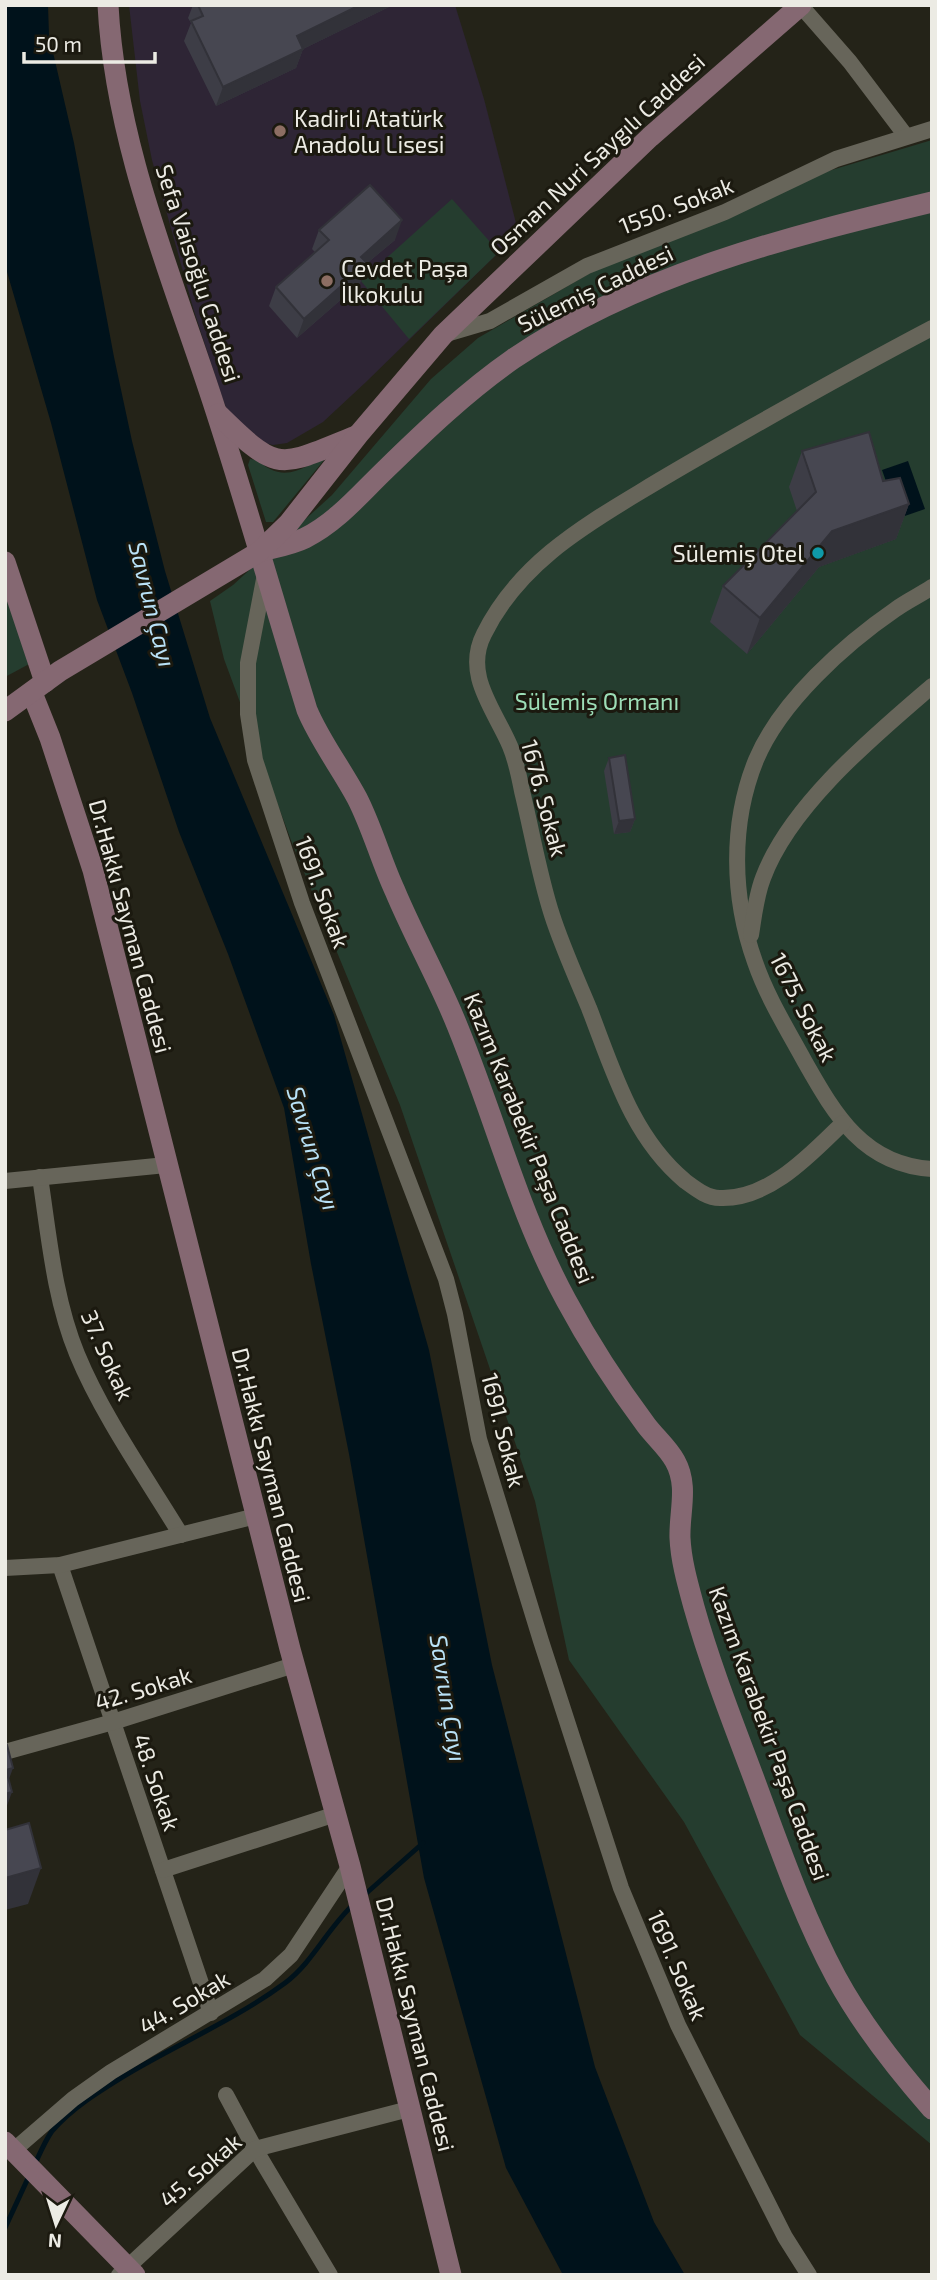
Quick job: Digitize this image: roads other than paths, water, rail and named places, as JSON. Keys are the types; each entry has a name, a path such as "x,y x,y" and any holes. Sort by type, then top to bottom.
{"street":[{"name":"Sefa Vaisoğlu Caddesi","path":"108,5 118,86 136,164 163,254 217,412 262,562"},
{"path":"792,9 850,62 906,136"},
{"name":"Osman Nuri Saygılı Caddesi","path":"46,682 238,563 262,562 358,435 443,335 616,168 792,9"},
{"name":"1550. Sokak","path":"443,335 490,321 571,273 725,212 836,159 932,129"},
{"name":"Sülemiş Caddesi","path":"262,562 335,519 386,469 513,359 596,312 704,264 772,242 932,202"},
{"name":"1676. Sokak","path":"843,1124 784,1175 766,1186 734,1198 709,1197 658,1156 643,1135 626,1101 551,913 515,763 501,727 486,703 480,683 478,652 483,636 507,598 541,560 575,532 705,453 932,328"},
{"path":"217,412 264,456 280,461 296,459 358,435"},
{"name":"Dr.Hakkı Sayman Caddesi","path":"5,562 46,682 50,738 93,870 294,1665 350,1866 451,2275"},
{"name":"Kazım Karabekir Paşa Caddesi","path":"262,562 307,710 322,741 358,799 403,910 453,1015 552,1273 612,1376 675,1462 683,1494 681,1548 695,1609 771,1826 820,1945 866,2025 893,2064 932,2109"},
{"name":"1691. Sokak","path":"262,562 247,673 252,739 262,785 302,903 446,1279 483,1451 574,1748 621,1888 683,2035 785,2237 809,2275"},
{"name":"1675. Sokak","path":"932,587 868,629 795,700 757,757 747,785 737,836 738,885 755,964 829,1104 854,1136 883,1156 899,1164 932,1169"},
{"path":"5,711 46,682"},
{"path":"749,945 762,879 781,840 799,813 883,729 932,685"},
{"path":"5,1181 166,1165"},
{"name":"37. Sokak","path":"40,1177 59,1297 76,1353 102,1405 181,1535"},
{"path":"5,1568 60,1565 256,1516"},
{"name":"48. Sokak","path":"60,1565 211,2013"},
{"name":"42. Sokak","path":"5,1752 113,1722 294,1665"},
{"path":"163,1870 336,1814"},
{"name":"44. Sokak","path":"9,2146 111,2072 265,1979 291,1955 350,1866"},
{"path":"226,2095 330,2275"},
{"name":"45. Sokak","path":"127,2272 255,2149 409,2109"},
{"path":"9,2146 127,2272"}],"water":[{"name":"Savrun Çayı","path":"5,5 48,5 49,35 74,143 114,357 165,571 210,718 334,1015 429,1350 492,1665 595,2067 654,2222 685,2275 563,2275 506,2168 424,1878 284,1108 228,954 179,832 97,600 51,423 5,265"},
{"path":"908,461 925,509 899,518 882,470"}],"waterway":[{"path":"362,1897 423,1843"},
{"path":"35,2164 52,2131 86,2101 144,2064 246,2009 285,1983 304,1965 355,1903"},
{"path":"5,2228 29,2176"}],"place":[{"name":"Kadirli Atatürk Anadolu Lisesi","path":"280,131"},
{"name":"Cevdet Paşa İlkokulu","path":"327,281"},
{"name":"Sülemiş Otel","path":"818,553"}],"park label":[{"name":"Sülemiş Ormanı","path":"597,701"}]}
